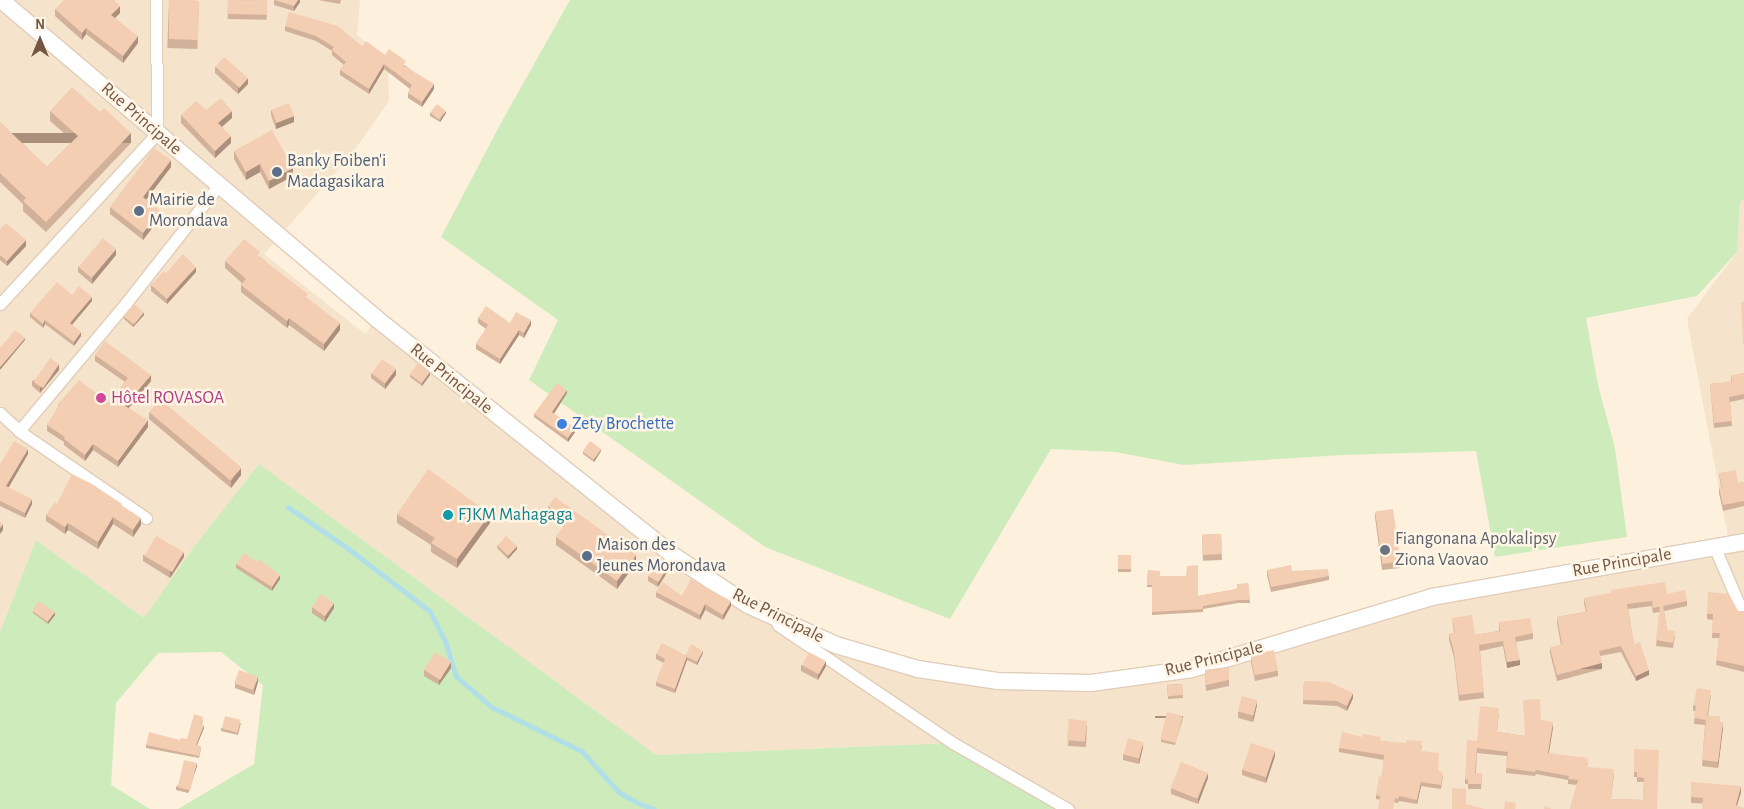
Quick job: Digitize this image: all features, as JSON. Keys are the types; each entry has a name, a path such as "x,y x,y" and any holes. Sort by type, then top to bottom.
{"main road":[{"name":"Rue Principale","path":"1,0 377,320 670,554 748,605 836,645 918,669 997,681 1091,683 1192,669 1432,597 1744,542"}],"street":[{"path":"0,304 157,133 156,0"},
{"path":"19,431 126,303 218,186"},
{"path":"0,413 19,431 146,518"},
{"path":"1714,546 1741,609 1744,610"},
{"path":"748,605 953,743 1068,809"}],"shaded area":[{"path":"0,0 360,0 357,35 388,63 389,101 350,156 264,254 365,334 377,319 671,554 836,645 997,681 1192,669 1432,597 1744,542 1744,809 1068,809 953,743 656,755 259,464 190,552 144,618 36,540 0,632"},
{"path":"1744,199 1744,535 1728,536 1687,319 1737,252 1740,202"}],"green space":[{"path":"570,0 1744,0 1744,199 1740,202 1737,252 1697,296 1586,318 1598,385 1615,448 1627,537 1495,557 1476,451 1343,455 1184,465 1115,452 1051,449 950,619 765,547 529,380 558,320 441,237 502,121"},
{"path":"259,464 656,755 953,743 1068,809 178,809 254,764 263,685 221,652 158,653 116,703 111,785 150,809 0,809 0,632 36,540 144,618 190,552"}],"building":[{"path":"64,0 114,0 120,6 111,15 138,36 123,56 86,28 82,33 55,9"},
{"path":"169,0 199,1 198,40 169,39"},
{"path":"228,0 267,1 267,15 228,14"},
{"path":"274,0 298,0 294,6"},
{"path":"289,12 338,26 362,46 366,41 385,55 389,49 406,61 403,65 434,84 422,102 408,93 412,85 384,64 369,89 340,70 346,62 332,50 334,47 316,36 285,26"},
{"path":"224,57 248,78 240,88 215,67"},
{"path":"72,87 100,112 104,108 131,133 46,222 23,201 26,198 0,173 0,122 47,167 78,136 50,111"},
{"path":"221,98 232,111 218,123 231,136 215,151 181,115 196,101 206,110"},
{"path":"289,103 294,116 276,123 271,110"},
{"path":"437,104 446,111 439,119 430,113"},
{"path":"272,130 293,168 269,181 260,164 246,172 234,151"},
{"path":"154,148 171,160 143,197 160,211 143,233 110,207"},
{"path":"6,223 26,240 7,261 0,255 0,229"},
{"path":"103,238 116,249 92,278 79,267"},
{"path":"244,239 260,252 257,255 308,294 306,297 340,323 324,344 289,318 287,321 241,285 246,279 225,261"},
{"path":"183,254 196,267 167,299 151,285 164,271 166,273"},
{"path":"57,282 72,295 79,286 92,297 70,323 81,332 74,342 45,320 43,324 30,313"},
{"path":"1741,302 1744,302 1744,344 1743,344"},
{"path":"134,304 144,312 134,325 124,316"},
{"path":"486,306 510,323 516,312 531,320 524,333 519,330 500,359 476,344 488,325 478,318"},
{"path":"15,330 25,338 0,367 0,346"},
{"path":"105,341 151,375 125,406 148,420 118,461 93,444 85,455 64,439 65,437 47,425 58,404 79,380 109,403 128,378 95,355"},
{"path":"50,358 59,364 43,388 34,382"},
{"path":"382,359 396,369 385,384 371,374"},
{"path":"418,363 430,372 422,383 410,374"},
{"path":"1744,373 1744,394 1729,397 1732,421 1714,423 1710,384 1732,382 1731,376"},
{"path":"557,383 567,390 552,412 575,428 568,438 534,414"},
{"path":"160,399 241,467 230,480 149,412"},
{"path":"14,441 28,449 6,486 32,499 25,513 0,501 0,464"},
{"path":"590,441 601,449 594,460 582,452"},
{"name":"FJKM Mahagaga","path":"428,469 490,514 457,559 431,543 435,538 397,514"},
{"path":"1736,470 1738,483 1744,482 1744,501 1723,505 1719,487 1722,487 1719,473"},
{"path":"72,474 92,484 141,518 133,530 113,517 98,542 68,523 65,527 46,515 55,502 57,504"},
{"path":"555,497 636,555 617,581 556,537 567,521 548,506"},
{"path":"1393,509 1400,561 1383,564 1375,512"},
{"path":"1221,534 1222,554 1203,555 1202,535"},
{"path":"156,536 184,552 172,572 144,556"},
{"path":"506,536 517,546 508,556 497,546"},
{"path":"244,553 257,562 259,559 280,575 272,587 236,564"},
{"path":"1118,555 1131,555 1131,569 1118,569"},
{"path":"659,558 669,564 658,582 648,576"},
{"path":"1198,565 1198,596 1237,589 1237,584 1248,583 1250,600 1238,600 1203,606 1203,609 1152,612 1152,585 1147,585 1148,570 1160,571 1160,576 1186,576 1187,566"},
{"path":"1291,565 1292,571 1328,569 1329,576 1271,587 1267,570"},
{"path":"691,579 731,601 723,615 705,604 700,615 656,592 663,582 682,596"},
{"path":"1665,582 1667,594 1685,590 1687,601 1653,608 1652,601 1627,604 1634,644 1640,642 1649,670 1636,676 1621,646 1599,651 1602,663 1557,675 1550,648 1562,644 1557,617 1587,612 1584,598 1611,593 1611,590"},
{"path":"1708,592 1729,594 1738,611 1744,611 1744,666 1716,660 1720,633 1712,633 1713,614 1707,614"},
{"path":"321,594 334,603 325,616 312,607"},
{"path":"39,601 55,612 48,622 32,611"},
{"path":"1660,606 1663,606 1667,630 1675,631 1673,643 1656,640"},
{"path":"1472,615 1475,635 1500,631 1499,622 1530,618 1533,633 1515,637 1520,660 1507,662 1503,641 1479,645 1484,692 1459,695 1454,652 1449,634 1455,633 1452,618"},
{"path":"662,643 687,656 675,689 656,682 665,659 656,654"},
{"path":"691,644 703,651 697,662 686,655"},
{"path":"1274,650 1278,671 1254,675 1250,655"},
{"path":"435,652 451,662 440,680 424,670"},
{"path":"809,652 826,661 819,674 802,665"},
{"path":"1229,667 1229,680 1206,685 1205,670"},
{"path":"239,670 258,677 253,690 234,683"},
{"path":"1304,681 1329,682 1353,693 1347,706 1337,701 1303,700"},
{"path":"1182,684 1183,695 1168,696 1167,685"},
{"path":"1697,688 1711,690 1707,716 1720,716 1720,722 1723,722 1718,762 1702,760 1706,720 1694,718 1696,706 1693,705"},
{"path":"1242,696 1257,700 1253,716 1238,711"},
{"path":"1540,699 1541,720 1553,722 1548,753 1588,758 1587,767 1614,769 1611,799 1643,800 1644,778 1637,777 1637,772 1634,772 1634,749 1659,750 1657,809 1570,809 1578,780 1568,779 1569,776 1536,770 1535,772 1506,768 1508,752 1477,748 1475,773 1482,773 1481,784 1468,784 1468,780 1465,779 1467,740 1477,741 1480,706 1499,708 1497,732 1525,736 1523,700"},
{"path":"1167,712 1183,716 1176,743 1160,739"},
{"path":"194,714 203,717 201,724 204,725 196,745 201,746 199,756 146,745 149,732 180,740 181,738 187,739"},
{"path":"225,716 241,720 237,732 222,729"},
{"path":"1069,719 1087,721 1085,742 1067,740"},
{"path":"1342,732 1362,737 1363,734 1381,737 1380,741 1406,743 1407,740 1422,741 1421,751 1439,753 1438,771 1443,772 1441,785 1421,782 1417,800 1399,796 1398,799 1395,798 1393,809 1378,809 1380,796 1376,795 1379,776 1382,777 1384,755 1339,748"},
{"path":"1128,738 1143,742 1139,759 1124,754"},
{"path":"1251,743 1275,751 1266,777 1242,770"},
{"path":"184,760 197,763 190,790 178,787"},
{"path":"1181,762 1208,773 1197,799 1171,788"},
{"path":"1691,782 1741,786 1736,805 1744,809 1702,809 1703,798 1691,797"},
{"path":"1452,788 1466,789 1466,804 1485,809 1452,809"},
{"path":"1505,801 1516,803 1515,809 1504,809"}],"waterway":[{"path":"288,507 349,549 430,611 446,643 456,676 492,707 582,751 619,792 636,802 654,809"}],"place":[{"name":"Banky Foiben'i Madagasikara","path":"277,172"},
{"name":"Mairie de Morondava","path":"139,211"},
{"name":"Hôtel ROVASOA","path":"101,398"},
{"name":"Zety Brochette","path":"562,424"},
{"name":"FJKM Mahagaga","path":"448,515"},
{"name":"Fiangonana Apokalipsy Ziona Vaovao","path":"1385,550"},
{"name":"Maison des Jeunes Morondava","path":"587,556"}]}
